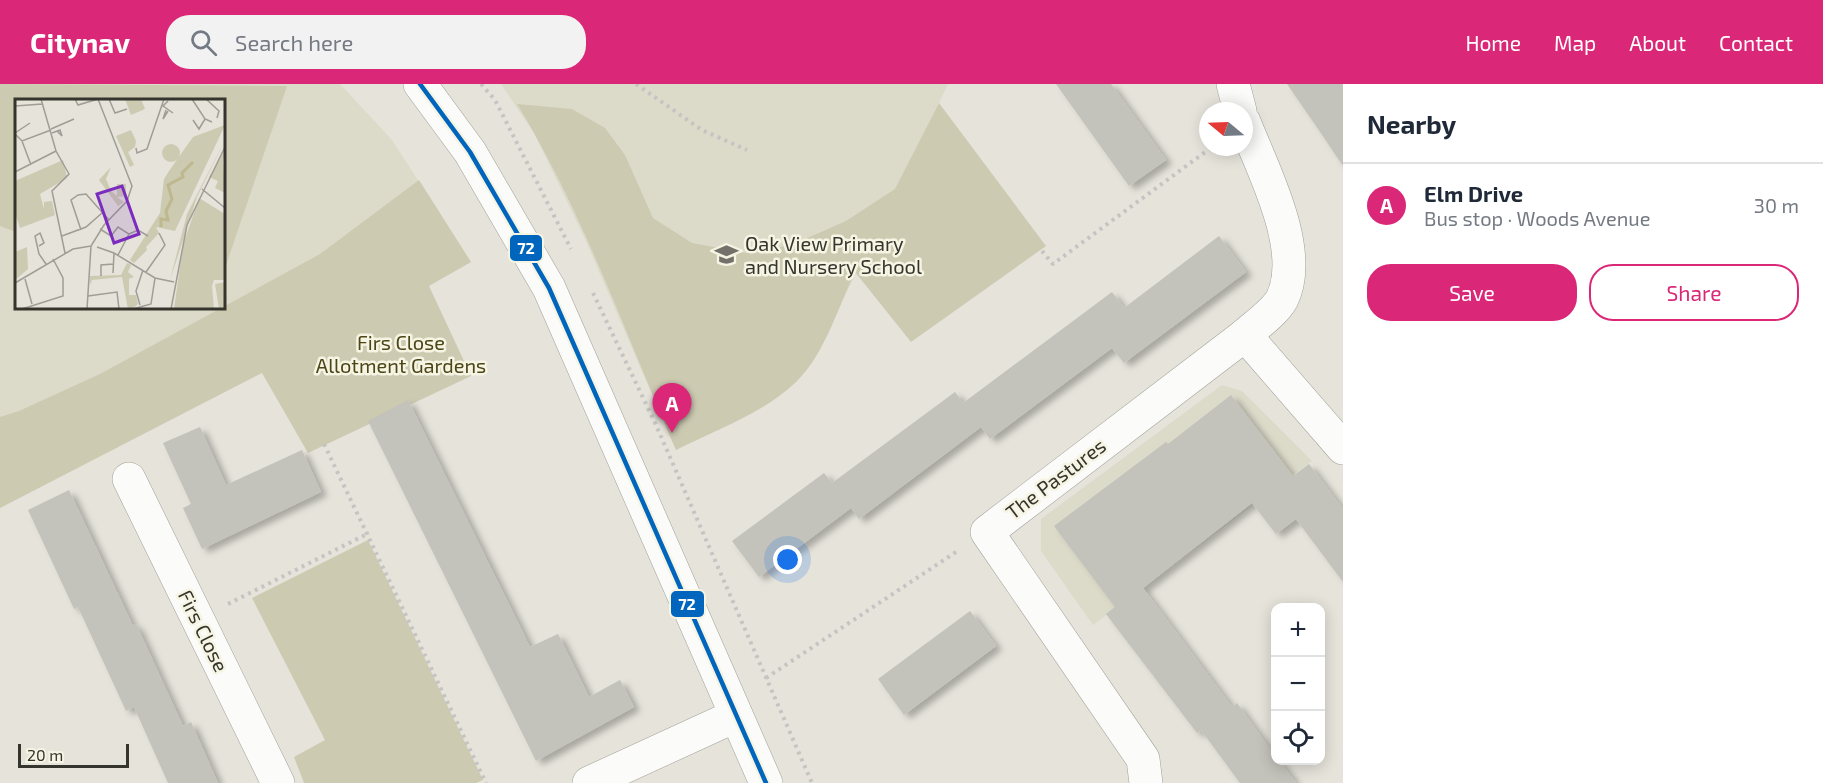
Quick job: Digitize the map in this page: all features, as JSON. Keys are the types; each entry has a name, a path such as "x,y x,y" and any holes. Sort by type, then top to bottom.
{"street":[{"path":"420,84 470,152 549,288 765,783"},
{"path":"1233,84 1238,102"},
{"name":"The Pastures","path":"1146,783 1143,759 987,532 1245,335 1281,300 1288,269 1285,230 1268,178 1253,143"},
{"path":"1245,335 1343,448"},
{"name":"Firs Close","path":"129,479 278,783"},
{"path":"589,783 735,716"}],"path":[{"path":"636,84 702,130 747,150"},
{"path":"1042,251 1053,264 1200,156"},
{"path":"324,444 369,533 486,783"},
{"path":"766,678 987,532"},
{"path":"197,620 369,533"}],"shaded area":[{"path":"0,84 340,84 392,140 471,262 0,508"},
{"name":"Oak View Primary and Nursery School","path":"501,84 948,84 820,347 797,381 763,406 676,450 585,239 534,133"},
{"path":"1222,385 1242,391 1312,461 1093,625 1041,551 1041,519"}],"green space":[{"path":"0,84 287,86 225,268 225,99 15,99 15,232 0,226"},
{"path":"939,103 1046,246 911,342 855,272 823,344 796,382 754,412 676,450 583,230 517,104 572,109 605,128 625,155 653,218 692,243 746,253 778,248 803,240 846,221 895,189"},
{"name":"Firs Close Allotment Gardens","path":"419,180 471,262 429,286 471,376 308,453 262,373 0,508 0,417 19,411 100,374 219,309 225,309 225,306 320,254"},
{"path":"368,540 483,780 476,783 304,783 294,757 325,740 252,598"}],"building":[{"path":"1056,84 1111,84 1166,160 1129,186"},
{"path":"1287,84 1343,84 1343,166 1314,123"},
{"path":"1219,236 1246,272 1124,363 1112,348 990,439 981,427 859,519 851,508 759,577 732,541 824,473 832,483 955,392 963,403 1112,292 1124,308"},
{"path":"1231,395 1293,476 1309,464 1343,509 1343,582 1296,519 1276,534 1252,503 1143,588 1232,707 1237,703 1271,750 1271,765 1283,765 1296,783 1240,783 1201,730 1197,733 1106,614 1115,607 1054,526 1166,442 1168,444"},
{"path":"408,400 530,647 558,634 589,697 620,680 634,707 536,761 368,421"},
{"path":"200,427 226,485 302,450 321,492 202,549 183,508 191,504 163,443"},
{"path":"69,490 133,626 136,624 183,726 191,722 218,783 168,783 134,707 126,711 78,607 74,609 28,510"},
{"path":"970,611 996,646 904,715 878,679"}],"transit line":[{"name":"72","path":"420,84 470,152 549,288 766,783"}],"place":[{"name":"Oak View Primary and Nursery School","path":"727,255"},
{"name":"Elm Drive","path":"672,433"}]}
